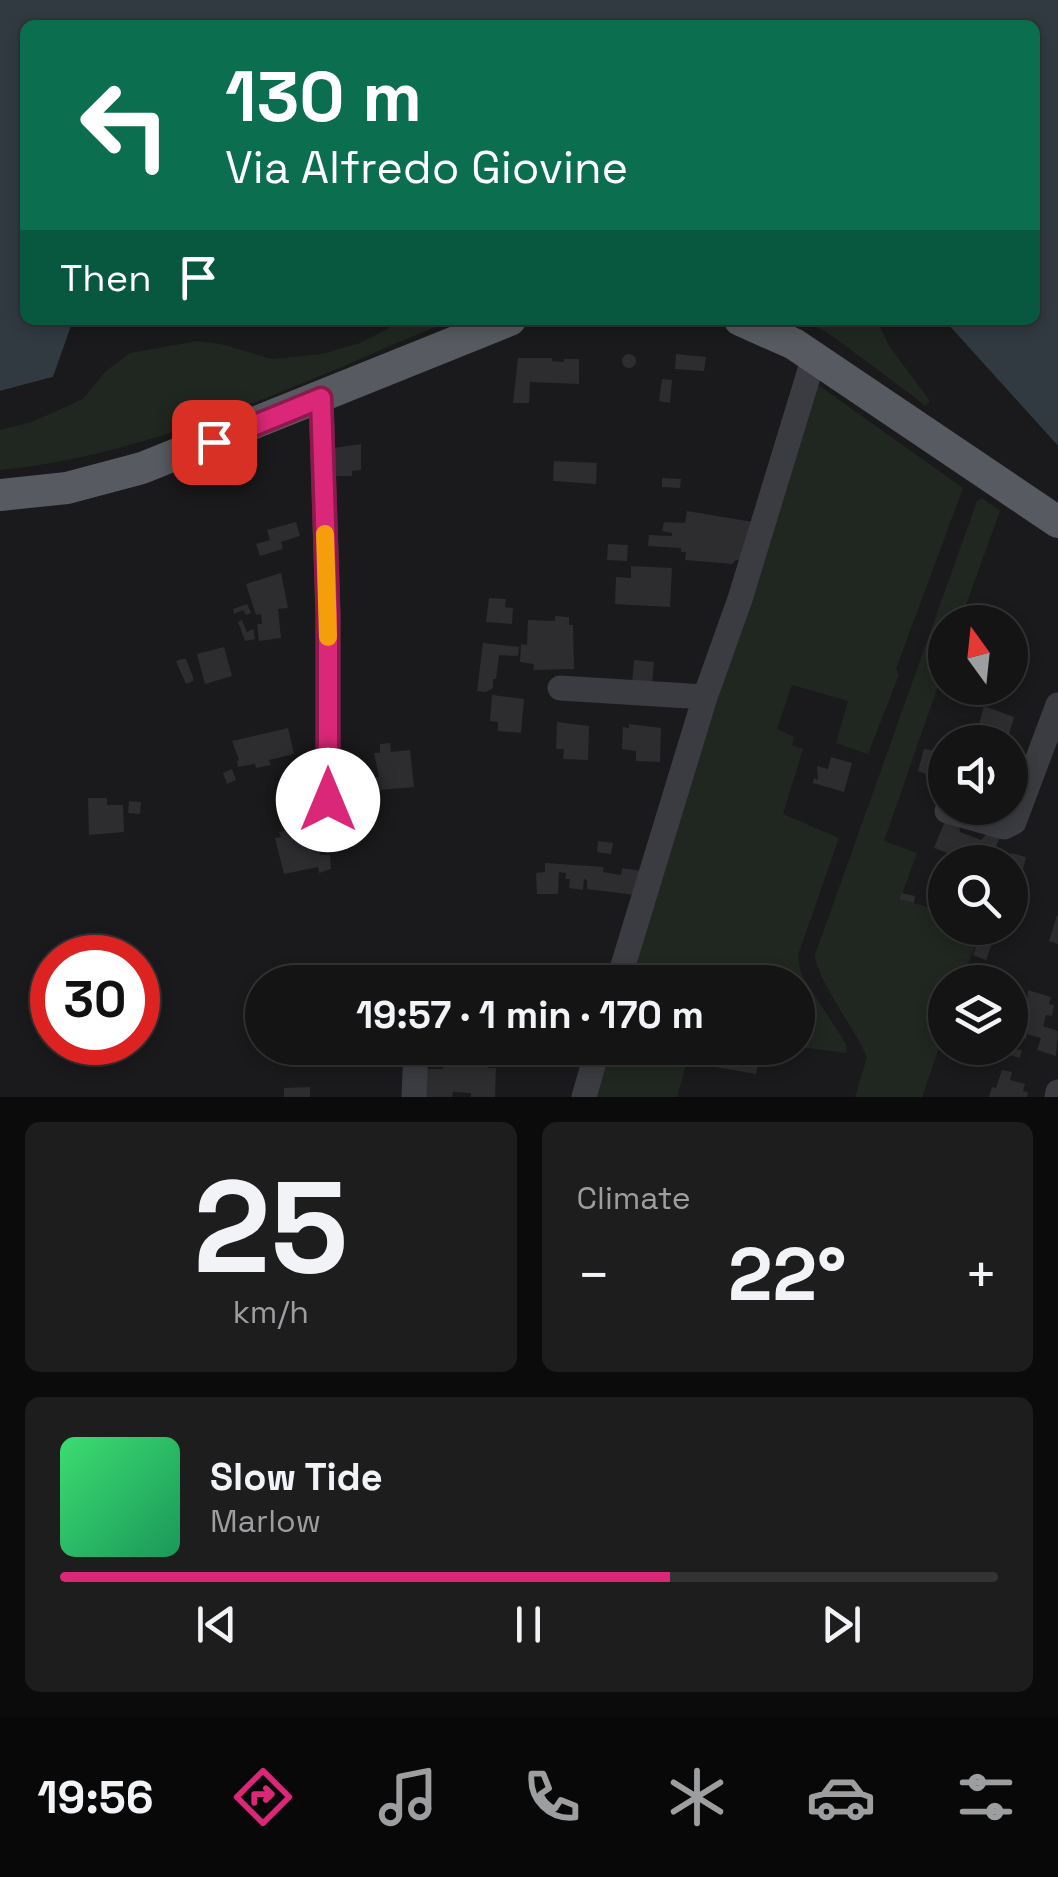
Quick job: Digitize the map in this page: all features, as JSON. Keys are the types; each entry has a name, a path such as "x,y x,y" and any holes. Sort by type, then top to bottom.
{"main road":[{"path":"0,495 67,488 124,474 214,442 498,325"},
{"path":"751,325 794,344 1058,522"}],"street":[{"path":"623,965 814,357"},
{"path":"321,398 328,615 328,800"},
{"path":"560,688 705,697"},
{"path":"1028,785 1058,705"},
{"path":"414,1097 415,1065"},
{"path":"584,1097 593,1065"}],"shaded area":[{"path":"0,0 1058,0 1058,446 949,325 1040,325 1040,20 20,20 20,325 73,325 53,377 0,391"},
{"path":"394,325 440,325 287,390 174,431 59,461 0,470 0,430 32,422 83,399 105,372 130,353 197,341 272,359 322,354 360,343"},
{"path":"813,325 879,325 889,346 930,401 926,406"},
{"path":"814,382 963,488 868,754 836,743 848,701 792,685 777,729 794,737 792,745 803,749 783,814 839,838 798,955 800,965 628,965"},
{"path":"982,498 1000,511 966,605 940,605 977,501"},
{"path":"928,638 928,705 931,705 884,841 917,853 900,900 928,907 928,945 975,945 968,965 928,965 928,1065 933,1065 922,1097 855,1097 867,1057 822,976 815,955"},
{"path":"815,996 846,1044 847,1053 815,1049"},
{"path":"606,1065 686,1065 677,1097 596,1097"}],"pier":[{"path":"71,325 79,325 57,380 0,396 0,391 53,377"},
{"path":"944,325 949,325 1058,446 1058,451"}],"building":[{"path":"629,354 636,361 629,368 622,361"},
{"path":"676,354 706,357 704,371 675,369"},
{"path":"518,358 564,362 579,359 579,384 530,382 529,403 513,403"},
{"path":"662,379 672,380 670,403 659,401"},
{"path":"361,444 361,470 352,471 352,476 334,476 334,448"},
{"path":"554,461 597,463 596,484 553,481"},
{"path":"662,478 681,479 680,488 662,487"},
{"path":"687,511 753,522 741,560 732,564 685,560 686,552 681,552 681,548 648,546 649,535 672,536 662,531 664,522 685,523"},
{"path":"296,522 300,536 281,542 283,549 260,556 256,544 270,540 267,530"},
{"path":"608,544 628,545 627,561 607,560"},
{"path":"631,566 672,568 670,607 615,604 616,577 631,578"},
{"path":"281,573 288,608 278,609 281,638 259,641 257,624 262,624 261,614 256,615 246,584"},
{"path":"489,598 506,599 505,607 513,608 512,624 486,622"},
{"path":"247,604 251,613 246,615 243,610 234,614 233,609"},
{"path":"555,616 569,617 569,625 573,625 574,669 533,670 534,664 520,662 521,644 527,645 528,620 555,621"},
{"path":"242,620 247,632 253,629 255,639 245,641 238,622"},
{"path":"483,643 519,647 518,656 499,655 493,688 486,692 477,691"},
{"path":"224,647 232,676 205,684 197,654"},
{"path":"186,659 193,677 186,684 176,661"},
{"path":"634,660 654,662 652,686 632,684"},
{"path":"492,695 524,699 521,733 498,731 498,722 490,721"},
{"path":"984,706 1014,717 1012,725 979,725"},
{"path":"557,722 589,726 588,760 563,759 564,749 556,749"},
{"path":"629,724 661,728 660,762 636,761 636,751 622,749 623,727 629,728"},
{"path":"288,728 294,754 269,760 271,765 238,767 232,741"},
{"path":"390,743 391,752 410,750 414,787 357,792 356,779 379,777 374,753 380,753 380,744"},
{"path":"924,749 928,750 928,775 918,771"},
{"path":"831,757 852,763 844,792 813,783 814,778 818,780 817,766 828,769"},
{"path":"232,769 236,780 227,784 223,773"},
{"path":"88,798 107,798 107,805 123,805 124,832 89,835"},
{"path":"129,801 141,802 140,814 128,813"},
{"path":"943,825 959,825 960,832 981,840 988,832 1000,837 997,845 935,845"},
{"path":"306,828 313,830 320,855 330,855 331,869 319,873 318,867 284,874 275,838 281,837 279,832 288,830 289,835"},
{"path":"598,841 613,843 611,854 597,852"},
{"path":"545,863 604,867 603,872 621,875 622,868 642,871 635,895 587,889 584,879 583,890 569,888 570,879 559,872 558,894 537,894 536,873 545,872"},
{"path":"901,893 915,896 914,903 900,900"},
{"path":"1058,916 1058,944 1049,941"},
{"path":"977,945 992,945 986,960 973,955"},
{"path":"1028,990 1051,997 1052,1016 1046,1015 1043,1026 1058,1031 1056,1056 1037,1050 1041,1038 1028,1034"},
{"path":"443,1065 496,1068 495,1097 453,1092 452,1097 418,1097 427,1069 443,1069"},
{"path":"704,1065 758,1065 756,1074"},
{"path":"1002,1070 1012,1072 1010,1080 1025,1084 1023,1091 1028,1092 1027,1097 989,1097"},
{"path":"310,1087 310,1097 284,1097 284,1088"}],"slow traffic":[{"path":"325,534 328,637"}],"route":[{"path":"214,442 321,398 328,615 328,800"}]}
